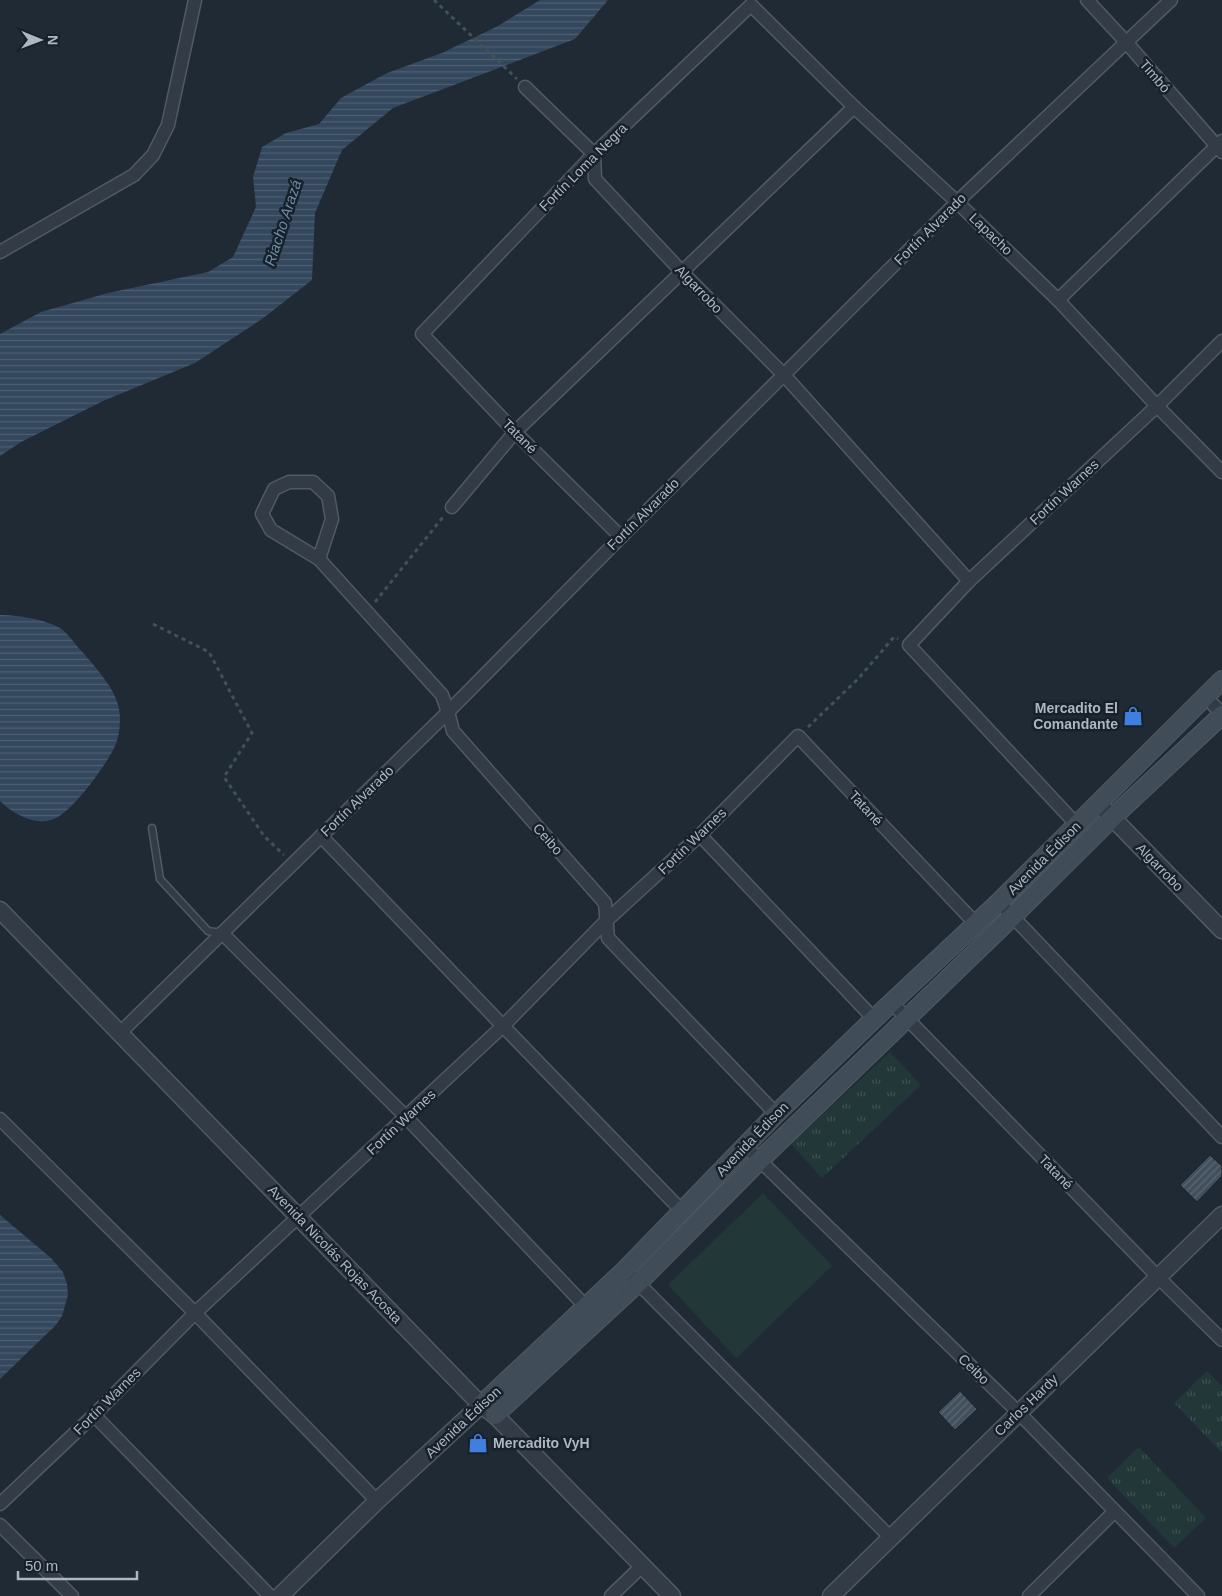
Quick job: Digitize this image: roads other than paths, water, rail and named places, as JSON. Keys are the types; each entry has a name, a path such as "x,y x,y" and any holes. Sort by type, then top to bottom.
{"main road":[{"name":"Avenida Édison","path":"488,1410 586,1307 625,1270 776,1114 874,1018 999,902 1222,680"},
{"name":"Avenida Édison","path":"488,1410 638,1283 760,1160 1112,818 1222,714"}],"street":[{"path":"0,252 134,175 153,155 168,125 195,0"},
{"name":"Timbó","path":"1087,0 1220,146"},
{"name":"Fortín Alvarado","path":"120,1033 448,712 620,537 958,202 1171,0"},
{"name":"Lapacho","path":"751,5 854,107 958,202 1058,300 1156,406 1222,472"},
{"name":"Fortín Loma Negra","path":"422,334 594,154 751,5"},
{"path":"525,87 594,154"},
{"path":"452,507 515,432 854,107"},
{"path":"1058,300 1220,146"},
{"name":"Algarrobo","path":"594,154 594,179 681,271 784,375 969,581"},
{"name":"Tatané","path":"422,334 515,432 620,537"},
{"name":"Fortín Warnes","path":"1077,825 909,645 969,581 1156,406 1222,341"},
{"name":"Ceibo","path":"319,559 332,519 328,496 313,482 289,482 274,489 262,514 270,530 319,559 442,695 453,732 605,903 608,938 776,1114"},
{"path":"1205,696 1222,714"},
{"name":"Tatané","path":"798,736 976,924"},
{"name":"Fortín Warnes","path":"0,1504 94,1415 195,1312 406,1118 502,1026 606,921 700,835 798,736"},
{"name":"Algarrobo","path":"1098,804 1222,930"},
{"path":"700,835 874,1018"},
{"path":"321,836 682,1211"},
{"path":"999,902 1222,1137"},
{"name":"Avenida Nicolás Rojas Acosta","path":"0,910 672,1596"},
{"path":"222,933 406,1118 586,1307"},
{"name":"Tatané","path":"892,1003 1158,1277 1222,1340"},
{"path":"0,1119 195,1312 377,1501"},
{"name":"Ceibo","path":"745,1146 1019,1413 1198,1596"},
{"name":"Carlos Hardy","path":"831,1596 1222,1215"},
{"path":"625,1270 891,1538"},
{"name":"Avenida Édison","path":"280,1596 377,1501 488,1410"},
{"path":"94,1415 270,1596"},
{"path":"1029,1596 1114,1512"},
{"path":"0,1525 72,1596"},
{"path":"611,1596 642,1566"}],"lane":[{"path":"152,828 160,879 208,931 222,933"}],"water":[{"name":"Riacho Arazá","path":"540,0 608,0 575,39 393,108 342,150 315,213 312,280 262,319 195,363 103,401 21,442 0,456 0,334 41,312 108,293 208,272 233,257 256,207 253,177 262,147 286,133 319,124 341,98 387,73 442,53 498,26"},
{"path":"0,615 44,621 65,632 105,680 114,695 119,709 119,733 111,754 77,800 59,816 51,820 37,821 23,817 10,810 0,801"},
{"path":"0,1215 51,1258 63,1272 68,1295 62,1316 56,1325 0,1379"}],"place":[{"name":"Mercadito El Comandante","path":"1133,716"},
{"name":"Mercadito VyH","path":"478,1443"}]}
